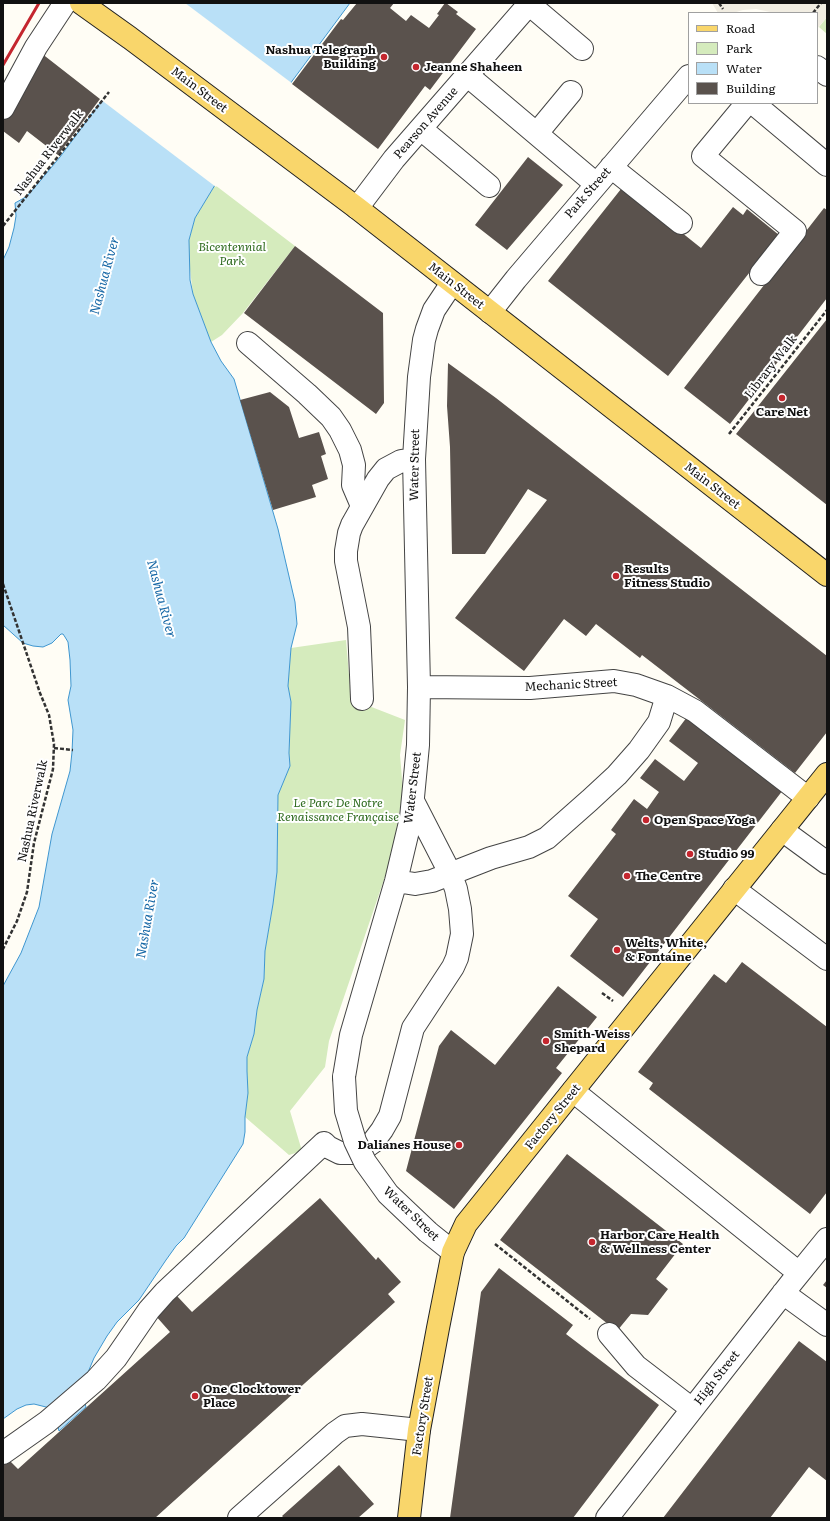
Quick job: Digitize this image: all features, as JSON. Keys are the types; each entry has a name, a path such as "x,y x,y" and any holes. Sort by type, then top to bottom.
{"main road":[{"name":"Main Street","path":"81,3 357,208 827,576"},
{"name":"Factory Street","path":"409,1518 419,1430 453,1252 466,1224 827,774"}],"street":[{"path":"3,108 36,47 65,3"},
{"path":"530,3 582,49"},
{"name":"Pearson Avenue","path":"357,208 394,159 530,3"},
{"path":"818,68 827,76"},
{"path":"467,75 596,184"},
{"name":"Park Street","path":"490,312 596,184 688,77"},
{"path":"537,133 571,92"},
{"path":"746,104 702,156 795,231 761,274"},
{"path":"754,104 827,165"},
{"path":"421,129 489,186"},
{"path":"611,167 681,223"},
{"name":"Water Street","path":"452,283 434,310 424,336 420,377 414,459 419,687 418,745 413,801 406,844 356,1014 347,1053 344,1076 346,1111 355,1142 365,1162 388,1194 428,1232 453,1252"},
{"path":"248,343 331,417 340,430 354,465 353,485 362,506"},
{"path":"362,699 359,627 346,561 346,551 352,525 378,479 386,468 401,461 414,459"},
{"name":"Mechanic Street","path":"419,687 530,688 614,681 636,685 667,696 695,711 808,798"},
{"path":"396,881 415,884 432,882 491,858 538,843 556,830 617,775 639,750 658,722 667,696"},
{"path":"3,1453 47,1422 111,1365 159,1298 324,1143 328,1147 340,1153 353,1153 369,1144 382,1130 390,1116 413,1028 448,975 457,958 462,934 458,898 451,875 413,801"},
{"path":"782,830 827,863"},
{"path":"734,890 827,958"},
{"path":"573,1091 799,1273"},
{"name":"High Street","path":"607,1518 783,1292 827,1239"},
{"path":"783,1292 827,1325"},
{"path":"609,1334 636,1366 692,1409"},
{"path":"239,1518 345,1426 362,1424 419,1430"}],"path":[{"path":"719,3 723,9"},
{"path":"814,12 821,3"},
{"name":"Nashua Riverwalk","path":"3,226 109,92"},
{"name":"Library Walk","path":"729,434 827,310"},
{"name":"Nashua Riverwalk","path":"3,584 40,693 50,715 54,748 53,769 34,844 27,892 17,921 3,949"},
{"path":"54,748 72,750"},
{"path":"602,992 619,1005"},
{"path":"495,1244 609,1334"}],"green space":[{"path":"827,17 827,34 819,27"},
{"name":"Bicentennial Park","path":"215,185 295,246 243,313 222,335 211,342 193,294 188,253 189,240 195,218"},
{"name":"Le Parc De Notre Renaissance Française","path":"346,640 351,699 405,720 400,755 403,791 391,859 329,1041 325,1067 290,1111 302,1151 289,1155 245,1117 248,1093 247,1057 254,1034 257,1010 264,979 265,951 277,872 278,795 290,766 289,753 291,702 288,686 291,648"}],"shaded area":[{"path":"712,3 827,3 827,17 818,28 818,12 770,12 756,9 736,12 717,12"}],"water":[{"name":"Nashua River","path":"174,3 350,3 215,185 195,218 189,240 190,280 193,294 211,342 221,361 234,379 278,529 295,602 297,624 291,648 288,686 291,702 289,753 290,766 278,795 277,872 265,951 264,979 257,1010 254,1034 247,1057 248,1093 243,1144 184,1238 176,1246 139,1300 117,1322 107,1336 94,1358 81,1389 86,1407 59,1431 54,1409 34,1404 26,1405 17,1409 3,1419 3,986 21,953 39,907 52,834 70,771 73,730 68,700 71,686 70,660 68,642 63,634 61,634 52,643 43,647 33,646 23,643 3,625 3,260 9,247 14,228 16,216 15,203 30,193 60,157"}],"pier":[{"path":"172,3 185,3 293,84 216,187 100,99"}],"building":[{"name":"Nashua Telegraph Building","path":"357,3 394,3 390,8 406,21 411,15 429,28 439,15 437,14 446,3 458,12 456,14 476,29 430,90 425,86 378,149 292,84 341,19 343,20"},
{"path":"41,53 100,99 58,155 27,131 19,143 3,131 3,122"},
{"path":"528,157 563,185 507,250 475,225"},
{"path":"621,189 668,227 671,224 701,248 733,207 743,215 747,209 779,235 668,376 548,281"},
{"path":"824,208 827,210 827,298 730,424 684,388"},
{"path":"295,246 383,313 384,403 376,414 244,313"},
{"path":"827,319 827,505 736,434"},
{"path":"448,363 496,398 827,656 827,732 795,773 642,655 640,658 596,624 586,636 564,619 524,671 455,618 547,500 528,489 485,554 452,554 450,447 447,406"},
{"path":"270,392 289,407 299,438 319,432 326,454 321,456 328,479 312,485 316,497 273,510 240,400"},
{"path":"687,717 783,790 623,997 570,956 598,919 568,896 616,834 611,830 634,799 647,809 659,792 640,778 655,759 684,781 698,763 669,741"},
{"path":"742,962 827,1027 827,1192 810,1214 649,1089 653,1083 638,1072 714,974 726,983"},
{"path":"558,986 597,1017 556,1068 562,1073 454,1209 406,1171 439,1046 451,1030 495,1065"},
{"name":"Harbor Care Health & Wellness Center","path":"567,1154 683,1244 656,1279 668,1289 648,1315 631,1314 617,1331 500,1240"},
{"name":"One Clocktower Place","path":"320,1198 376,1260 378,1257 401,1282 388,1294 395,1302 155,1518 3,1518 3,1465 9,1460 18,1469 170,1332 155,1315 177,1296 192,1312"},
{"path":"499,1268 573,1325 566,1334 659,1405 573,1518 450,1518 481,1292"},
{"path":"827,1280 827,1288 823,1285"},
{"path":"799,1341 827,1362 827,1481 809,1467 770,1518 663,1518"},
{"path":"339,1465 374,1504 358,1518 284,1518 282,1516"}],"railway":[{"path":"3,65 39,3"}],"place":[{"name":"Nashua Telegraph Building","path":"384,57"},
{"name":"Jeanne Shaheen","path":"416,67"},
{"name":"Care Net","path":"782,398"},
{"name":"Results Fitness Studio","path":"616,576"},
{"name":"Open Space Yoga","path":"646,820"},
{"name":"Studio 99","path":"690,854"},
{"name":"The Centre","path":"627,876"},
{"name":"Welts, White, & Fontaine","path":"617,950"},
{"name":"Smith-Weiss Shepard","path":"546,1041"},
{"name":"Dalianes House","path":"459,1145"},
{"name":"Harbor Care Health & Wellness Center","path":"592,1242"},
{"name":"One Clocktower Place","path":"195,1396"}]}
